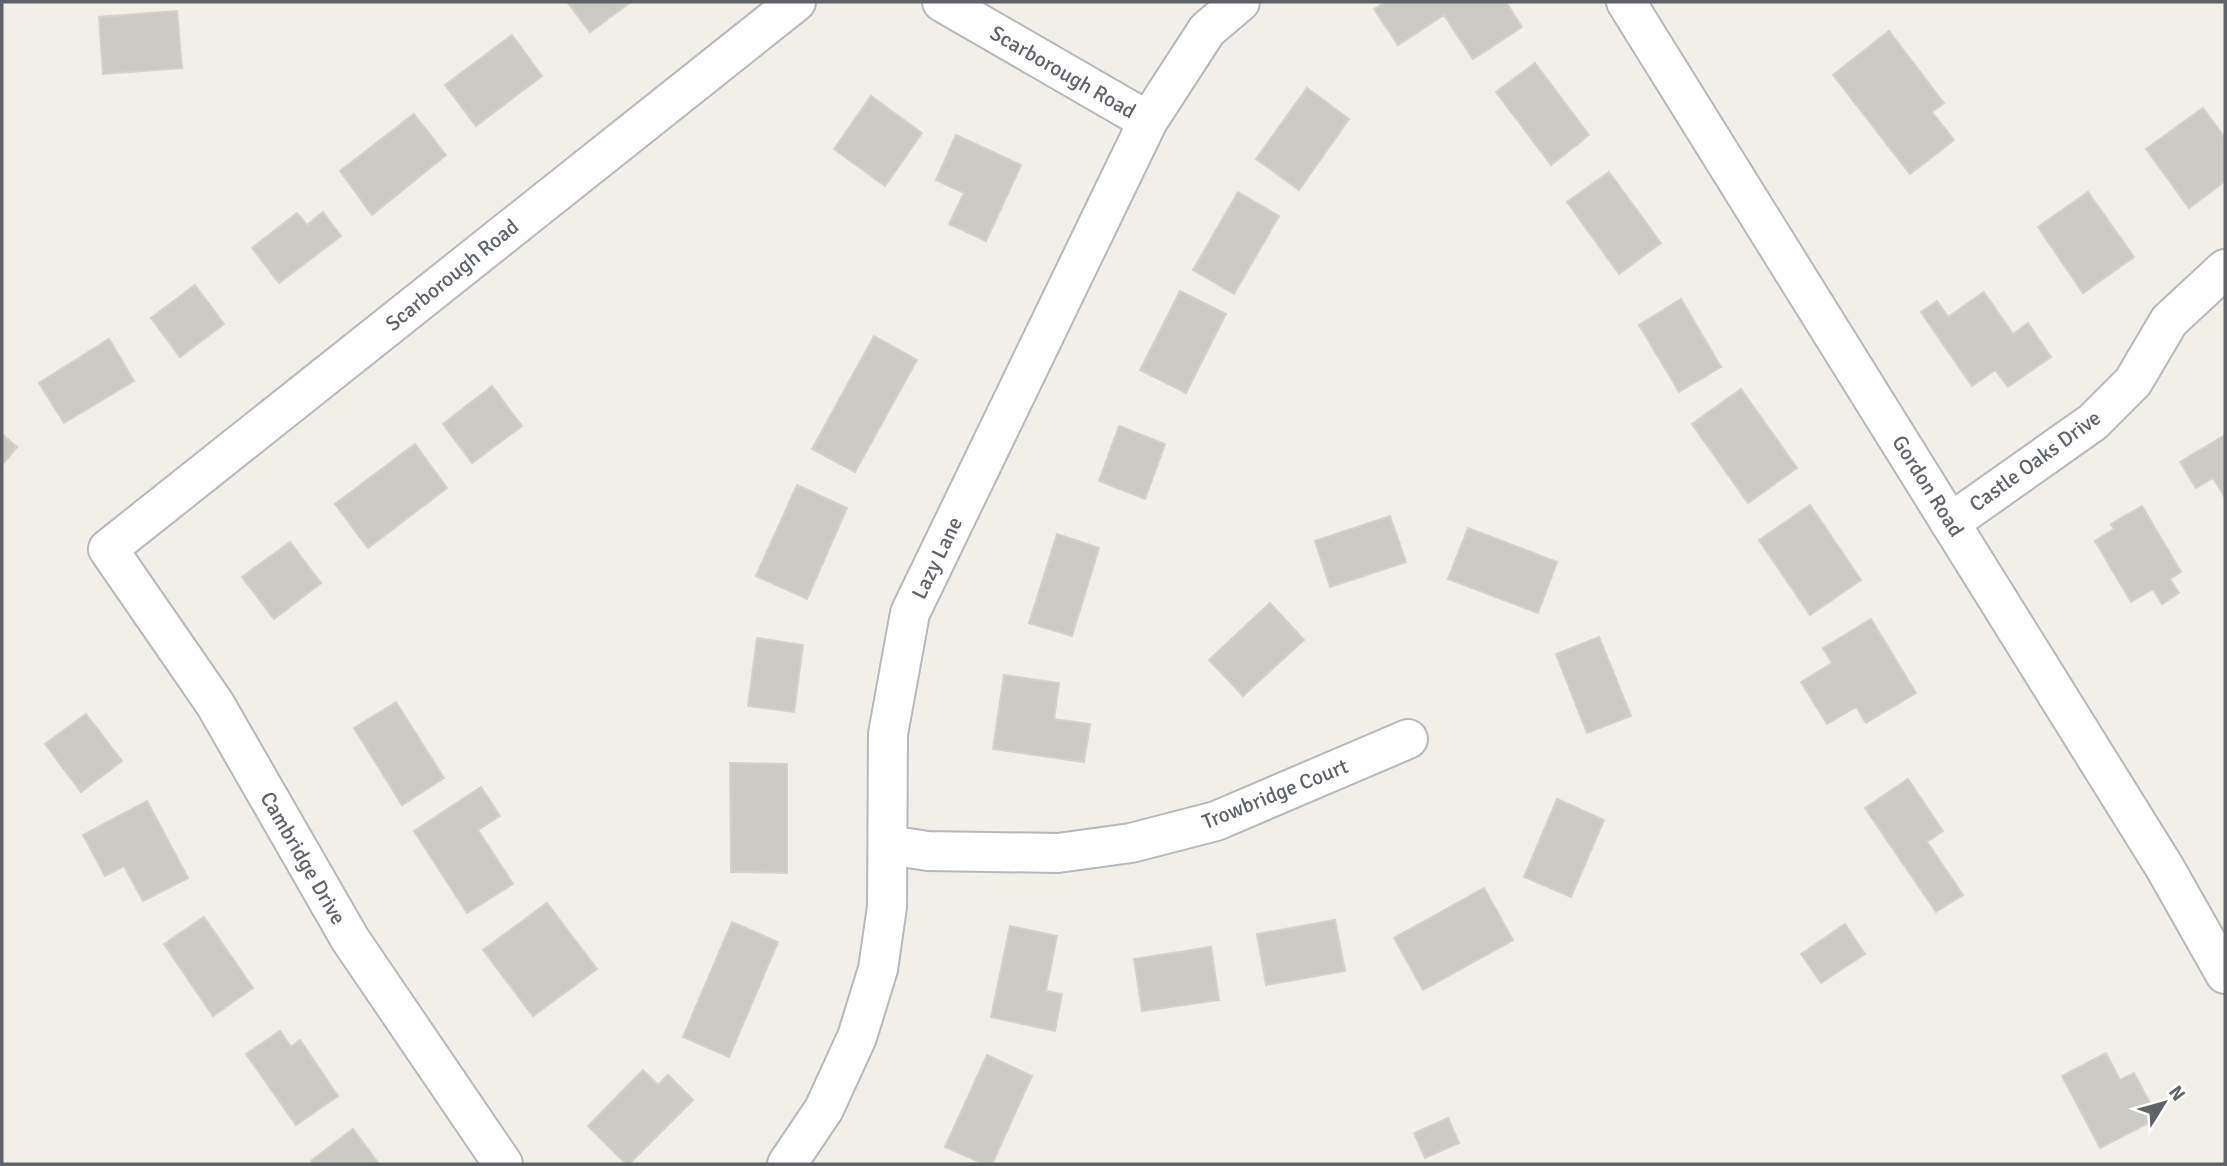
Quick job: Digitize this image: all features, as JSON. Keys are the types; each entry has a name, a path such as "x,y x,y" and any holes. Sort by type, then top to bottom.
{"street":[{"name":"Scarborough Road","path":"108,549 796,2"},
{"name":"Scarborough Road","path":"942,2 1148,121"},
{"name":"Lazy Lane","path":"787,1164 824,1109 857,1037 877,969 887,907 888,734 910,613 1148,121 1207,30 1240,2"},
{"name":"Gordon Road","path":"1626,2 2165,868 2225,974"},
{"name":"Castle Oaks Drive","path":"1950,523 2093,422 2133,382 2169,321 2225,270"},
{"name":"Cambridge Drive","path":"108,549 215,704 350,939 503,1164"},
{"name":"Trowbridge Court","path":"888,845 928,851 1058,853 1131,843 1216,821 1408,739"}],"building":[{"path":"567,2 631,2 590,32"},
{"path":"1386,2 1506,2 1522,27 1473,59 1444,15 1398,45 1374,9"},
{"path":"177,11 182,68 103,74 99,17"},
{"path":"1889,31 1944,103 1932,112 1954,140 1910,174 1833,75"},
{"path":"512,35 542,76 476,126 445,85"},
{"path":"1535,63 1589,135 1551,165 1496,92"},
{"path":"1307,88 1349,119 1299,190 1256,159"},
{"path":"871,96 922,133 885,186 834,149"},
{"path":"2203,108 2225,138 2225,181 2189,208 2146,149"},
{"path":"414,114 446,155 372,215 340,171"},
{"path":"956,135 1021,165 986,241 949,224 964,193 936,180"},
{"path":"1609,172 1661,243 1619,274 1567,202"},
{"path":"1238,192 1279,216 1234,294 1193,270"},
{"path":"2088,192 2134,257 2083,293 2038,227"},
{"path":"323,212 341,236 279,283 252,248 297,213 307,225"},
{"path":"195,285 224,324 180,357 151,318"},
{"path":"1180,291 1226,314 1186,393 1140,370"},
{"path":"1984,292 2013,334 2028,323 2051,357 2008,387 1995,370 1972,386 1921,312 1937,301 1948,317"},
{"path":"1681,299 1721,367 1679,392 1639,325"},
{"path":"874,336 917,360 855,472 812,449"},
{"path":"109,339 134,381 64,423 39,383"},
{"path":"492,386 522,426 472,463 443,424"},
{"path":"1741,389 1797,468 1748,503 1692,424"},
{"path":"1119,426 1165,444 1145,499 1099,481"},
{"path":"2,434 17,447 2,465"},
{"path":"2225,435 2225,498 2213,478 2196,488 2180,462"},
{"path":"415,444 447,488 368,548 335,504"},
{"path":"797,485 847,508 807,599 756,576"},
{"path":"1810,505 1861,580 1810,615 1759,540"},
{"path":"2142,506 2181,572 2170,579 2179,593 2162,604 2153,589 2131,602 2095,541 2114,529 2111,524"},
{"path":"1390,516 1406,562 1330,587 1315,541"},
{"path":"1468,528 1557,562 1538,613 1448,579"},
{"path":"1057,534 1099,548 1072,636 1029,623"},
{"path":"290,542 321,583 274,619 242,577"},
{"path":"1270,603 1304,640 1243,696 1209,660"},
{"path":"1871,619 1916,693 1866,723 1856,707 1827,724 1801,682 1832,663 1823,648"},
{"path":"1599,637 1631,716 1587,733 1556,654"},
{"path":"757,638 803,645 794,712 748,706"},
{"path":"1004,675 1059,683 1054,719 1090,724 1084,762 993,749"},
{"path":"396,702 444,778 402,805 354,728"},
{"path":"86,714 122,761 81,792 45,744"},
{"path":"730,763 787,764 787,873 731,872"},
{"path":"1908,779 1943,831 1927,842 1963,895 1936,912 1865,808"},
{"path":"481,787 500,816 478,830 513,884 467,913 414,831"},
{"path":"1557,799 1604,820 1571,897 1524,877"},
{"path":"147,801 188,878 143,901 124,866 105,876 83,835"},
{"path":"1484,888 1513,940 1423,990 1394,938"},
{"path":"547,903 597,969 533,1016 483,950"},
{"path":"204,917 253,988 213,1016 164,944"},
{"path":"1335,920 1345,971 1266,985 1257,934"},
{"path":"732,922 778,942 729,1057 683,1037"},
{"path":"1845,924 1865,954 1821,983 1801,954"},
{"path":"1010,926 1057,936 1046,991 1062,994 1055,1031 991,1017"},
{"path":"1211,947 1219,1000 1142,1011 1134,959"},
{"path":"280,1031 291,1047 300,1040 338,1096 296,1125 246,1054"},
{"path":"2106,1053 2120,1080 2134,1073 2158,1118 2100,1148 2062,1076"},
{"path":"987,1055 1032,1076 992,1164 984,1164 945,1147"},
{"path":"643,1070 658,1085 668,1075 693,1100 626,1164 588,1126"},
{"path":"1448,1118 1459,1143 1425,1158 1414,1133"},
{"path":"353,1129 379,1164 313,1164 311,1161"}]}
